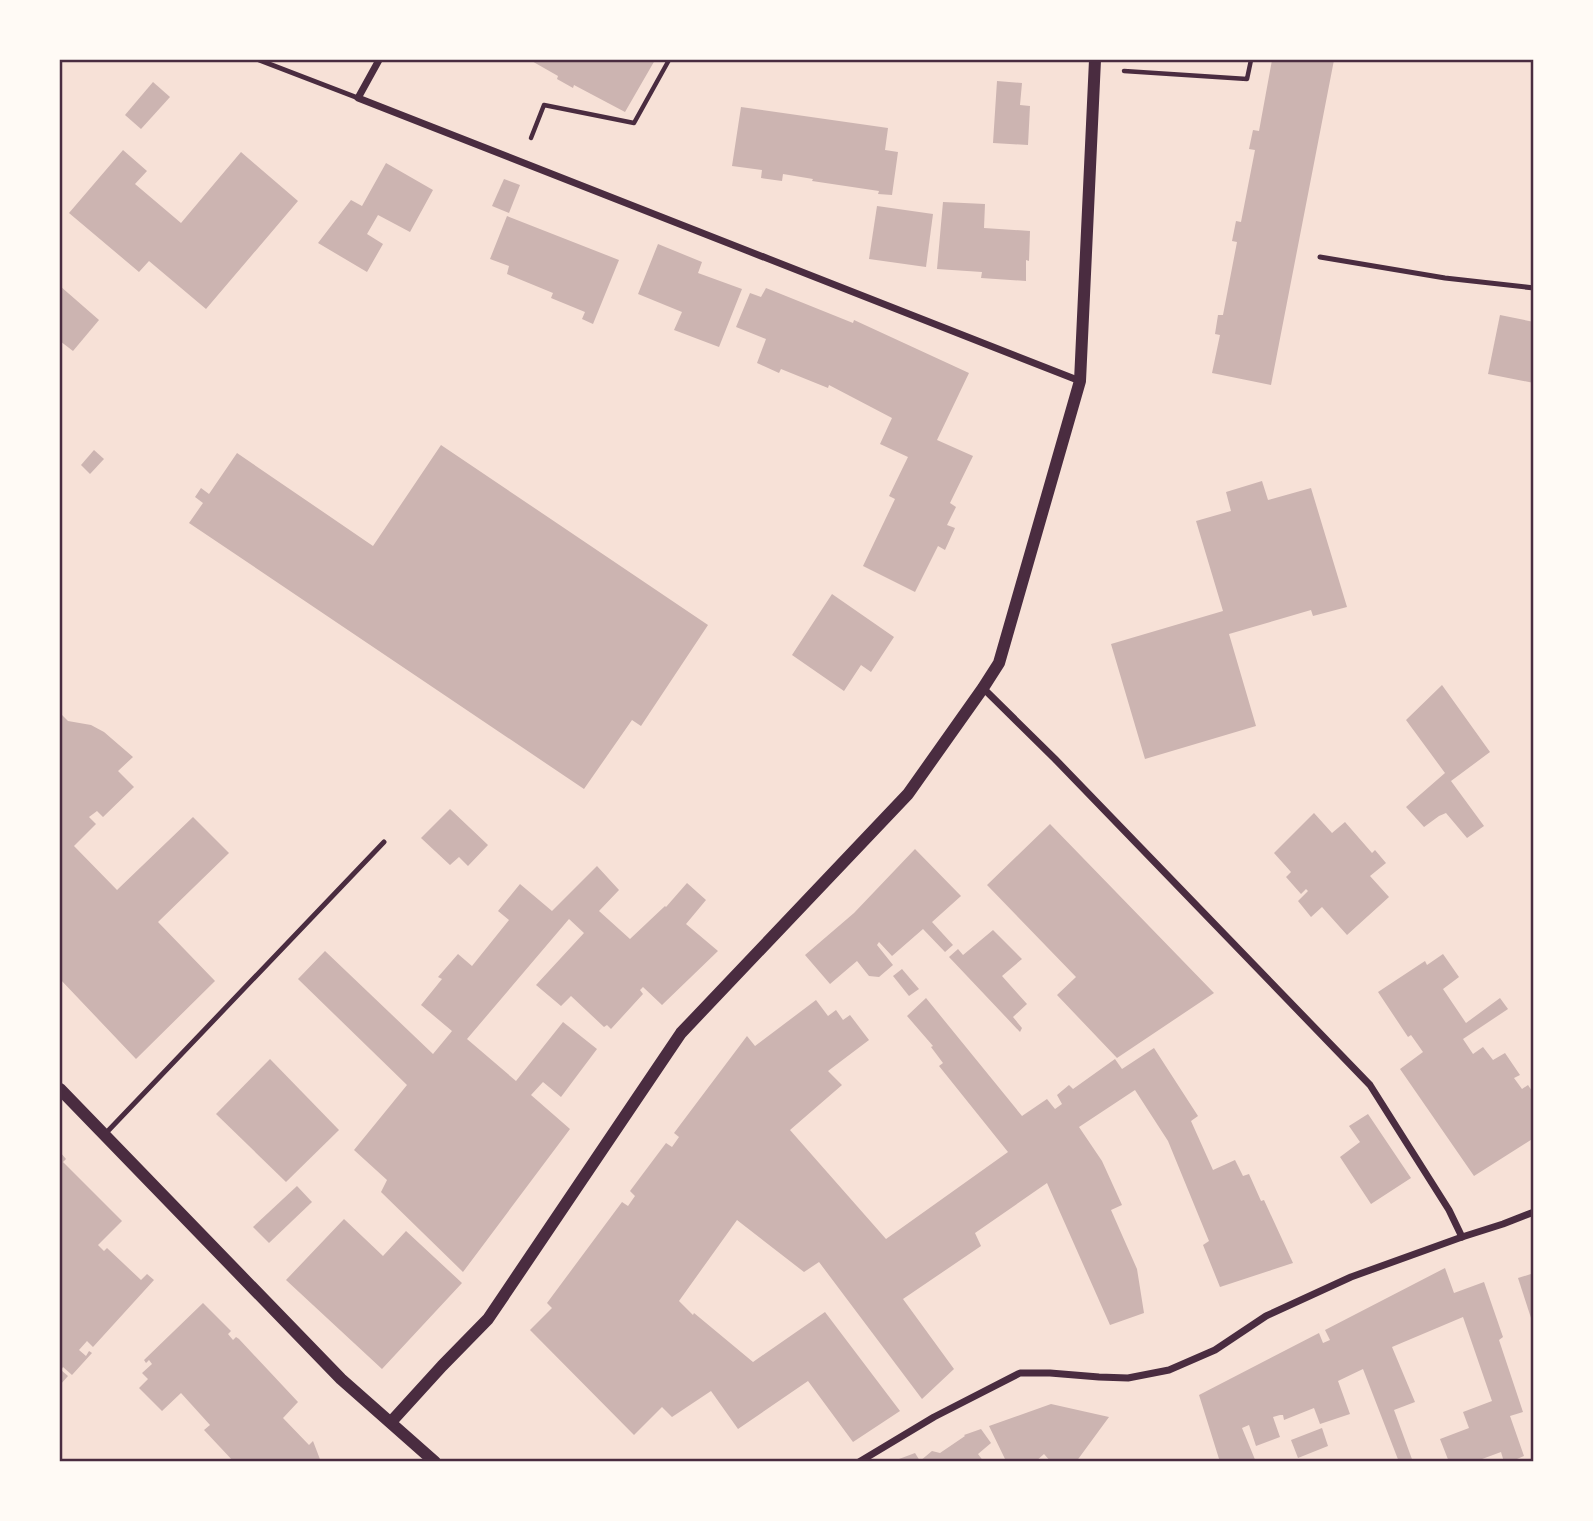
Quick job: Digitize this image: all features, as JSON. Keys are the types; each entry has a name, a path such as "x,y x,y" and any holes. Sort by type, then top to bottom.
{"street":[{"path":"379,60 358,98 1080,381"},
{"path":"391,1422 488,1319 681,1033 908,794 999,663 1080,381 1095,64"},
{"path":"983,688 1370,1085 1450,1210 1462,1237"},
{"path":"60,1089 341,1379 435,1461"},
{"path":"859,1461 934,1417 1020,1373 1128,1378 1169,1370 1215,1350 1266,1316 1351,1278 1534,1212"}],"lane":[{"path":"259,60 358,98"},
{"path":"1320,257 1446,278 1534,288"},
{"path":"103,1135 384,842"}],"path":[{"path":"521,162 544,105 634,123 669,60"},
{"path":"1095,64 1247,79 1251,60"}],"building":[{"path":"530,60 655,60 625,112 574,85 573,88"},
{"path":"1272,60 1334,60 1271,385 1212,373 1220,335 1215,334 1218,315 1223,315 1237,242 1232,241 1236,221 1241,222 1255,150 1249,149 1253,130 1259,131"},
{"path":"997,81 1022,83 1020,105 1030,106 1028,145 993,143"},
{"path":"153,82 170,97 141,129 125,115"},
{"path":"741,107 888,128 885,150 898,152 892,195 783,174 782,181 761,178 762,170 732,166"},
{"path":"123,150 147,171 135,184 181,223 241,152 298,201 206,309 149,261 139,272 69,213"},
{"path":"386,163 433,190 410,232 378,215 367,234 383,244 367,272 318,243 351,200 362,206"},
{"path":"504,179 520,185 509,213 492,206"},
{"path":"943,202 985,204 984,228 1030,231 1026,281 981,278 982,272 937,269"},
{"path":"877,206 933,214 926,267 869,259"},
{"path":"507,216 619,260 593,324 582,319 585,312 551,298 553,293 507,274 509,266 490,259"},
{"path":"658,244 702,262 698,273 742,289 719,347 674,330 682,312 638,294"},
{"path":"60,286 99,320 73,351 60,341"},
{"path":"766,288 853,323 854,320 969,373 937,440 973,456 950,503 956,507 947,525 955,528 945,550 938,546 915,592 863,566 895,499 889,496 908,457 880,444 892,418 829,385 828,388 781,369 779,373 757,363 766,339 736,327 750,293 761,297"},
{"path":"1500,315 1534,322 1534,383 1488,374"},
{"path":"441,445 708,625 641,726 632,720 584,789 189,523 203,503 195,497 201,488 209,494 237,453 373,546"},
{"path":"94,450 104,459 90,474 81,465"},
{"path":"1262,481 1268,500 1311,488 1347,607 1313,616 1311,610 1229,634 1256,726 1145,759 1111,644 1223,611 1196,521 1231,511 1226,492"},
{"path":"832,594 894,637 871,672 861,665 844,691 792,655"},
{"path":"1442,685 1490,752 1451,781 1484,826 1467,838 1446,813 1424,827 1406,807 1445,773 1406,720"},
{"path":"60,713 68,721 91,725 104,732 133,757 118,771 134,787 103,817 97,811 89,817 96,824 74,846 117,890 193,817 229,853 158,922 215,981 136,1059 60,979"},
{"path":"450,809 488,845 468,866 459,857 450,865 421,838"},
{"path":"1314,813 1332,833 1345,822 1372,853 1375,850 1386,863 1370,876 1389,897 1347,935 1322,907 1311,917 1298,901 1308,891 1306,889 1301,894 1286,877 1291,872 1274,853"},
{"path":"1050,824 1214,993 1117,1058 1057,995 1076,977 987,885"},
{"path":"915,849 961,896 932,922 953,945 945,952 923,929 892,956 879,942 877,945 893,965 879,977 869,976 857,961 830,984 805,955 854,913"},
{"path":"597,866 619,890 599,911 630,939 666,907 687,883 706,900 686,924 718,951 662,1005 643,987 640,990 643,994 611,1029 607,1025 604,1027 571,996 561,1006 536,985 584,933 569,919 467,1039 516,1081 563,1022 597,1049 561,1097 543,1082 531,1095 570,1129 463,1272 381,1192 387,1180 354,1150 407,1085 298,979 325,951 433,1054 452,1031 421,1005 442,979 438,977 458,954 472,966 509,920 498,911 520,884 552,911"},
{"path":"993,930 1022,959 1002,976 1027,1004 1013,1017 1022,1028 1020,1032 949,957 958,949 963,955"},
{"path":"1443,954 1459,977 1443,989 1466,1023 1500,998 1508,1009 1463,1039 1473,1054 1483,1047 1493,1060 1505,1053 1520,1075 1514,1078 1522,1089 1528,1085 1534,1094 1534,1138 1474,1176 1400,1069 1423,1052 1411,1035 1408,1037 1378,992 1425,961 1427,965"},
{"path":"902,969 919,989 909,996 893,976"},
{"path":"926,998 1022,1116 1047,1099 1055,1109 1062,1104 1057,1095 1069,1085 1073,1089 1115,1059 1122,1069 1154,1048 1198,1116 1191,1121 1213,1170 1235,1160 1243,1176 1249,1174 1293,1263 1220,1287 1203,1245 1209,1241 1168,1141 1135,1090 1079,1127 1102,1161 1122,1205 1111,1210 1137,1269 1144,1313 1110,1325 1047,1183 975,1233 981,1246 903,1299 954,1369 922,1399 819,1262 804,1272 737,1220 679,1301 753,1362 825,1312 900,1411 853,1442 808,1381 738,1429 711,1391 672,1417 662,1407 634,1435 530,1330 552,1308 547,1303 622,1202 628,1206 635,1196 630,1191 666,1143 672,1147 679,1137 674,1133 747,1036 755,1046 816,1000 828,1016 836,1010 843,1020 850,1015 869,1040 828,1071 842,1085 790,1130 886,1239 1008,1152 939,1066 943,1063 931,1047 933,1046 907,1016"},
{"path":"270,1059 339,1130 286,1182 216,1114"},
{"path":"1368,1114 1411,1178 1371,1204 1340,1157 1360,1142 1349,1126"},
{"path":"60,1152 66,1159 63,1162 122,1221 98,1245 104,1251 107,1248 141,1280 147,1274 154,1280 93,1347 87,1341 79,1350 86,1356 89,1351 92,1353 72,1375 63,1367 61,1370 68,1376 60,1385"},
{"path":"297,1186 312,1202 269,1243 253,1227"},
{"path":"344,1219 383,1256 406,1231 462,1283 382,1369 286,1280"},
{"path":"1445,1268 1454,1293 1484,1282 1503,1337 1499,1340 1523,1412 1510,1416 1524,1456 1504,1462 1501,1452 1474,1462 1449,1462 1440,1439 1469,1428 1463,1412 1492,1401 1463,1317 1392,1347 1415,1402 1394,1410 1413,1462 1399,1462 1363,1369 1338,1381 1350,1414 1320,1424 1314,1408 1284,1420 1283,1415 1273,1417 1280,1437 1256,1446 1249,1425 1242,1428 1256,1462 1220,1462 1199,1395 1319,1333 1323,1343 1330,1340 1325,1330"},
{"path":"1534,1273 1534,1324 1533,1324 1518,1278"},
{"path":"203,1303 231,1331 228,1334 233,1340 236,1337 239,1339 298,1402 283,1418 309,1445 313,1441 321,1462 234,1462 204,1430 210,1425 181,1393 162,1411 139,1388 148,1379 142,1373 152,1364 149,1360 146,1363 144,1360"},
{"path":"1051,1404 1109,1417 1076,1462 1051,1462 1044,1454 1035,1462 1003,1462 1005,1459 989,1426"},
{"path":"1322,1428 1328,1446 1298,1458 1291,1440"},
{"path":"981,1429 991,1443 978,1454 984,1462 891,1462 915,1453 920,1461 932,1451 940,1453 964,1435"}]}
